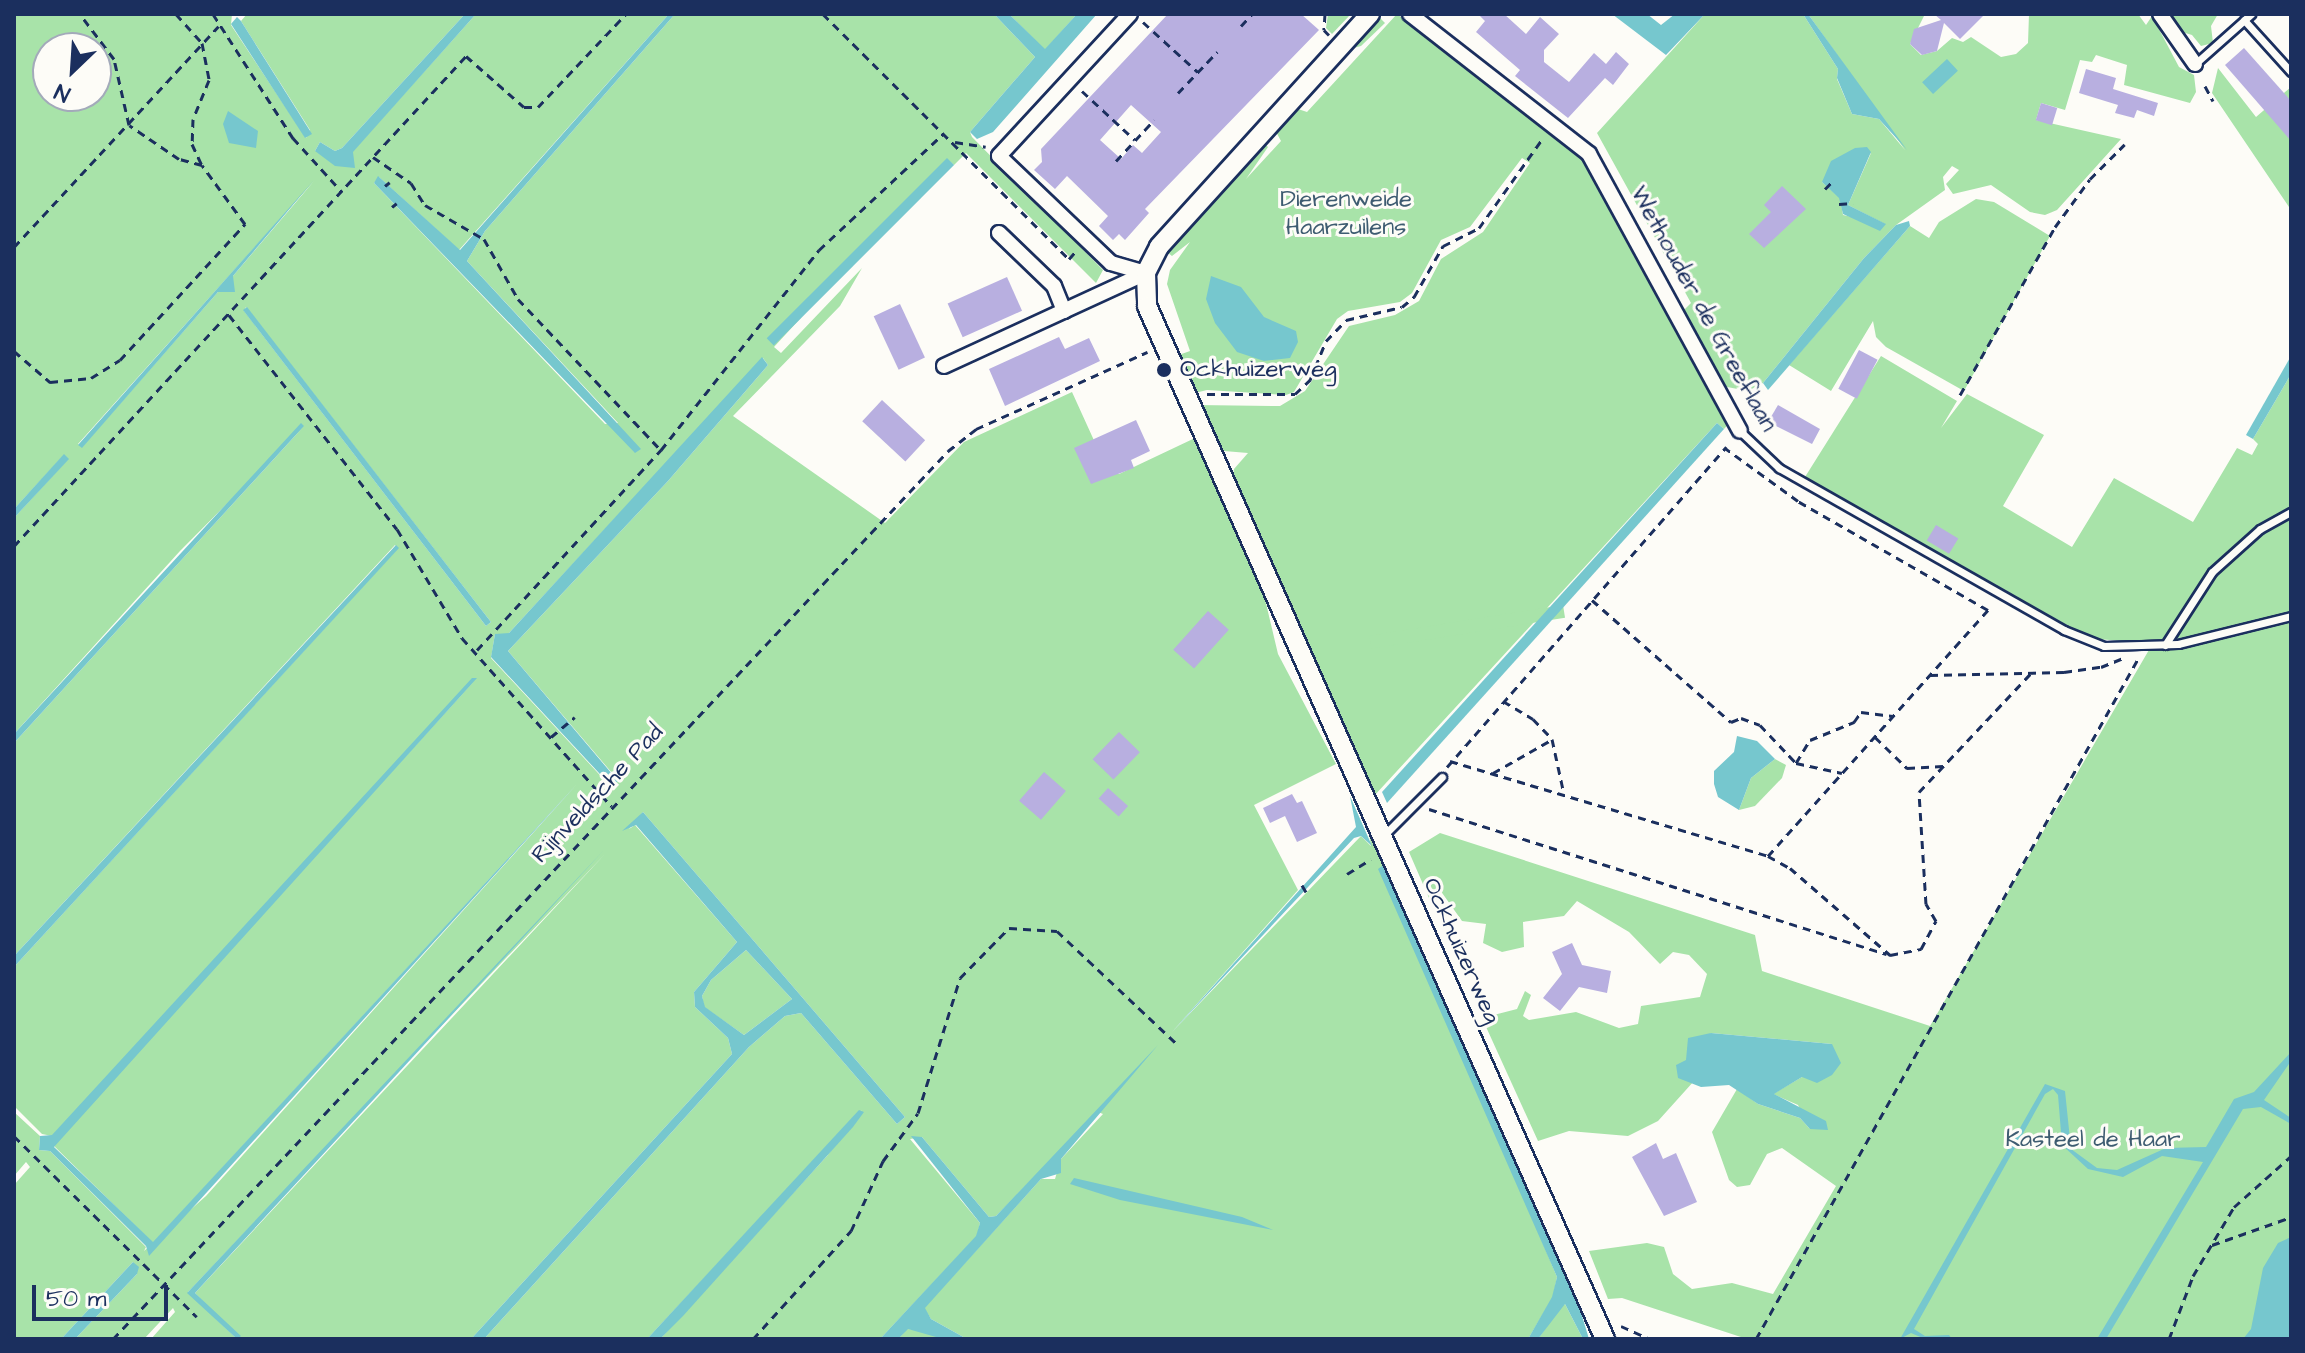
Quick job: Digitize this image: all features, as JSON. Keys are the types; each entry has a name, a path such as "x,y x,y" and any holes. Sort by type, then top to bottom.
{"street":[{"path":"1132,14 999,156 1111,263 1146,273"},
{"path":"944,366 1146,273 1159,247 1370,14"},
{"name":"Wethouder de Greeflaan","path":"1410,14 1553,125 1599,166 1740,431"},
{"path":"2160,14 2195,64"},
{"path":"999,233 1054,286 1064,311"},
{"name":"Ockhuizerweg","path":"1146,273 1147,306 1162,346 1598,1316 1605,1339"}],"lane":[{"path":"2195,64 2247,17 2291,72"},
{"name":"Wethouder de Greeflaan","path":"1740,431 1779,468 2064,630 2104,646 2165,645 2291,616"},
{"path":"2165,645 2212,572 2260,529 2291,512"},
{"path":"1386,843 1442,777"}],"path":[{"path":"80,14 114,59 129,125 179,159 202,165"},
{"path":"14,351 50,382 91,378 120,360 245,224 202,165 192,144 193,119 209,80 202,43 176,14"},
{"path":"213,14 293,138 342,192"},
{"path":"14,546 466,56 524,107 538,107 626,14"},
{"path":"823,14 1069,259 1086,239"},
{"path":"1132,14 1198,72"},
{"path":"1241,26 1252,14"},
{"path":"14,247 219,26"},
{"path":"1178,93 1217,52"},
{"path":"1069,80 1135,140"},
{"path":"2205,86 2213,101"},
{"path":"1116,161 1154,120"},
{"path":"1189,401 1206,394 1295,394 1310,380 1326,341 1346,320 1402,307 1414,297 1443,246 1479,228 1553,125"},
{"path":"477,650 661,450 819,250 943,134"},
{"path":"954,143 968,141 999,156"},
{"path":"1960,395 2055,227 2090,179 2125,144"},
{"path":"372,156 411,183 425,205 443,211 455,225 472,230 484,239 518,299 661,450"},
{"path":"1825,189 1834,180"},
{"path":"385,186 390,182"},
{"path":"392,207 397,203"},
{"path":"1839,204 1853,203"},
{"path":"228,314 397,529 462,638 477,650 611,806"},
{"name":"Rijnveldsche Pad","path":"113,1339 948,451 976,429 1162,346"},
{"path":"1442,777 1450,761 1740,431"},
{"path":"1725,448 1798,501 1988,610 1768,856"},
{"path":"1592,600 1731,722 1741,718 1760,725 1796,763 1842,773"},
{"path":"1930,675 2031,673 2101,667 2141,647"},
{"path":"1756,1339 2141,647"},
{"path":"1417,806 1890,955 1921,949 1936,921 1926,904 1919,792 2031,673"},
{"path":"1503,701 1533,719 1552,739 1564,795"},
{"path":"1796,763 1810,740 1854,722 1861,712 1893,716"},
{"path":"551,737 575,717"},
{"path":"1875,737 1907,768 1943,766"},
{"path":"1493,773 1552,739"},
{"path":"1450,761 1768,856 1801,876 1890,955"},
{"path":"1347,874 1386,843"},
{"path":"1302,885 1306,892"},
{"path":"753,1339 851,1231 883,1161 918,1113 960,978 1009,928 1057,931 1177,1044"},
{"path":"14,1136 197,1317"},
{"path":"2169,1339 2209,1246 2234,1207 2291,1156"},
{"path":"2209,1246 2291,1217"},
{"path":"1598,1316 1650,1339"}],"green space":[{"path":"14,14 232,14 231,25 306,138 310,130 241,21 247,14 465,14 342,148 335,151 320,142 315,151 352,152 476,14 669,14 459,250 379,177 374,183 605,424 618,423 467,261 485,231 675,14 994,14 1035,57 970,132 1103,270 1096,283 966,153 954,165 947,159 774,347 781,353 862,268 840,306 733,416 885,523 964,442 1072,392 1107,469 1119,474 1195,438 1264,595 1278,654 1336,764 1254,805 1298,890 1172,1032 1361,836 1371,846 1368,827 1557,1277 1553,1297 1528,1339 967,1339 931,1319 924,1308 1041,1179 1055,1179 1061,1159 1103,1114 1098,1112 996,1216 989,1217 922,1137 910,1139 980,1223 977,1236 880,1339 660,1339 827,1156 862,1110 647,1339 484,1339 749,1047 785,1016 801,1013 897,1124 905,1117 643,812 629,829 635,825 737,942 694,992 695,1007 728,1038 732,1054 471,1339 239,1339 195,1293 606,853 188,1292 237,1339 151,1339 175,1312 173,1308 144,1339 75,1339 137,1274 133,1262 61,1339 14,1339 14,1185 30,1167 26,1162 14,1176 14,1112 40,1136 39,1150 50,1151 146,1247 144,1251 206,1196 577,784 153,1243 54,1146 57,1139 477,678 52,1136 42,1134 14,1106 14,967 398,548 395,545 14,956 14,743 304,426 180,551 14,734 14,518 68,459 64,455 14,509","holes":["314,181 233,276 228,291 218,292 82,447 78,444","246,307 491,622 486,626 244,311","763,358 768,365 668,481 508,651 618,780 611,787 491,658 495,634 508,634"]},
{"path":"1009,14 1077,14 1045,50"},
{"path":"1328,14 1351,14 1332,34 1326,28"},
{"name":"Dierenweide Haarzuilens","path":"1397,14 1583,157 1731,421 1724,429 1717,423 1374,796 1233,478 1234,469 1248,453 1224,451 1197,405 1280,406 1305,391 1349,326 1395,315 1419,301 1441,259 1483,232 1530,163 1522,158 1470,227 1441,240 1412,293 1400,302 1348,311 1337,319 1294,392 1286,395 1207,390 1191,394 1176,356 1190,351 1167,284 1170,270 1190,242 1172,256 1163,249 1263,142 1268,147 1246,179 1281,141 1275,130 1295,108 1307,112"},
{"path":"1705,14 1803,14 1838,69 1837,79 1852,114 1879,119 1905,150 1808,14 1925,14 1910,44 1921,55 1937,51 1952,38 1963,42 1971,37 2001,57 2016,54 2028,43 2029,14 2138,14 2146,25 2152,16 2179,67 2194,75 2196,92 2190,103 2124,85 2127,65 2096,55 2092,62 2080,60 2065,110 2041,103 2036,120 2121,139 2057,210 2045,215 2030,212 1991,185 1953,194 1946,184 1959,170 1952,166 1943,177 1945,190 1896,225 1864,258 1763,383 1748,391 1722,386 1683,311 1691,303 1597,133","holes":["1871,153 1848,205 1885,224 1843,215 1840,198 1822,182"]},
{"path":"2170,14 2218,14 2211,26 2213,43 2201,46 2192,35 2182,32"},
{"path":"1377,15 1385,23 1361,46 1342,51"},
{"path":"2218,68 2256,117 2291,87 2291,210 2212,93"},
{"path":"1976,199 1994,202 2050,236 1964,391 1886,347 1876,337 1873,321 1831,391 1789,365 1910,226 1929,238 1939,222"},
{"name":"Kasteel de Haar","path":"1881,356 1957,401 1941,428 1967,394 2044,435 2003,506 2072,547 2114,478 2193,522 2237,448 2252,455 2258,444 2253,439 2291,374 2291,1339 1747,1339 1622,1298 1608,1299 1589,1251 1647,1243 1664,1247 1673,1274 1692,1289 1732,1283 1773,1294 1836,1186 1782,1148 1767,1154 1750,1185 1737,1187 1729,1180 1712,1132 1737,1089 1758,1104 1800,1118 1810,1129 1798,1105 1773,1094 1802,1077 1832,1044 1711,1033 1684,1064 1677,1065 1694,1081 1658,1121 1628,1136 1569,1131 1538,1141 1482,1018 1517,1009 1525,991 1531,995 1523,1016 1529,1020 1576,1012 1619,1028 1638,1024 1641,1006 1700,997 1707,974 1689,955 1673,952 1660,964 1629,932 1577,901 1564,916 1523,922 1524,947 1502,952 1483,943 1486,924 1462,921 1440,890 1429,898 1409,852 1440,833 1755,935 1762,971 1930,1026 2153,643 2096,639 2076,631 1805,477"},
{"path":"1563,605 1565,618 1371,649 1369,636"},
{"path":"1775,759 1786,765 1782,778 1755,806 1739,810 1751,778"},
{"path":"746,950 792,999 744,1035 704,1007 702,996 711,980"},
{"path":"1565,1304 1583,1339 1538,1339 1561,1306"},
{"path":"907,1329 924,1330 943,1339 898,1339"}],"water":[{"path":"465,14 476,14 353,152 355,168 335,166 315,151 320,142 335,151 342,148"},
{"path":"669,14 675,14 485,231 467,261 641,449 635,453 374,183 378,176 460,250"},
{"path":"994,14 1009,14 1045,49 1077,14 1097,14 993,132 977,139 970,132 1035,57"},
{"path":"1612,14 1647,14 1661,25 1675,14 1705,14 1666,55"},
{"path":"1803,14 1808,14 1907,150 1879,119 1852,114 1837,78 1838,69"},
{"path":"237,17 312,134 305,138 231,24"},
{"path":"1947,59 1958,71 1933,94 1922,82"},
{"path":"228,111 258,131 256,148 229,143 223,124"},
{"path":"1867,147 1871,152 1848,205 1886,224 1880,231 1843,214 1839,198 1822,182 1831,161 1855,148"},
{"path":"947,158 954,165 774,345 767,338"},
{"path":"314,180 233,276 235,292 218,292 82,448 78,445"},
{"path":"1909,221 1910,226 1768,390 1763,383 1864,258 1896,225"},
{"path":"1211,276 1241,287 1264,317 1296,331 1298,342 1290,358 1264,361 1237,352 1215,323 1206,299"},
{"path":"247,307 491,622 486,626 243,310"},
{"path":"2291,356 2291,374 2253,439 2246,435"},
{"path":"762,357 768,365 668,481 508,651 618,781 612,787 491,657 495,634 509,633"},
{"path":"301,423 304,426 14,743 14,734"},
{"path":"1717,423 1724,429 1387,803 1382,792"},
{"path":"64,454 69,459 14,518 14,509"},
{"path":"396,545 399,548 14,967 14,956"},
{"path":"472,678 477,678 54,1147 153,1242 577,784 149,1256 146,1246 50,1151 39,1150 40,1136 52,1135"},
{"path":"1737,736 1757,741 1775,759 1751,778 1739,810 1718,797 1714,784 1714,771 1734,752"},
{"path":"1350,796 1372,846 1361,836 1354,838 1172,1032 1356,827"},
{"path":"643,812 905,1117 897,1124 801,1013 785,1016 749,1047 484,1339 471,1339 732,1054 728,1038 695,1007 694,992 737,942 636,825 622,831","holes":["746,950 792,999 744,1035 705,1007 702,996 711,980"]},
{"path":"604,850 195,1293 241,1336 237,1339 187,1293"},
{"path":"1385,864 1570,1276 1589,1339 1583,1339 1565,1304 1538,1339 1528,1339 1552,1297 1557,1277 1378,869"},
{"path":"1711,1033 1832,1044 1841,1063 1832,1075 1817,1083 1802,1077 1774,1094 1826,1121 1828,1130 1810,1129 1800,1118 1758,1104 1729,1085 1701,1087 1678,1078 1676,1065 1686,1060 1688,1038"},
{"path":"1158,1045 1061,1159 1061,1173 1041,1179 925,1308 931,1319 967,1339 943,1339 908,1329 898,1339 880,1339 976,1236 980,1223 911,1136 922,1137 989,1217 996,1216"},
{"path":"2291,1052 2291,1061 2264,1100 2291,1118 2291,1124 2261,1107 2243,1109 2106,1339 2097,1339 2203,1162 2162,1156 2123,1177 2088,1169 2062,1145 2058,1095 2053,1089 2045,1094 1914,1329 1925,1336 1949,1335 1952,1339 1925,1339 1911,1333 1900,1339 2045,1084 2065,1091 2071,1149 2097,1168 2117,1170 2166,1148 2206,1147 2234,1099 2254,1092"},
{"path":"859,1110 864,1112 853,1127 683,1316 660,1339 647,1339"},
{"path":"1074,1178 1242,1217 1273,1230 1120,1200 1070,1184"},
{"path":"2291,1237 2291,1339 2243,1339 2251,1329 2263,1268 2278,1243"},
{"path":"133,1262 139,1267 137,1274 75,1339 61,1339"}],"building":[{"path":"1168,14 1301,14 1319,30 1145,209 1149,213 1125,240 1119,234 1113,240 1099,226 1108,216 1067,176 1055,189 1034,170 1042,162 1041,149","holes":["1131,105 1161,132 1142,153 1133,145 1121,159 1100,140"]},
{"path":"1478,14 1504,14 1526,34 1540,17 1559,34 1544,50 1544,62 1569,82 1594,53 1606,64 1616,52 1629,64 1613,85 1605,78 1568,118 1515,76 1520,70 1476,32 1485,21"},
{"path":"1934,14 1985,14 1960,39 1944,23 1937,51 1922,55 1910,44 1914,29 1941,20"},
{"path":"2244,48 2291,101 2291,141 2225,65"},
{"path":"2086,69 2116,78 2113,89 2158,103 2154,116 2137,110 2134,118 2115,113 2118,105 2079,93"},
{"path":"2041,103 2057,108 2052,125 2036,120"},
{"path":"1782,186 1806,209 1764,248 1749,234 1771,212 1764,205"},
{"path":"1007,277 1022,311 963,337 948,303"},
{"path":"900,304 925,357 899,370 874,316"},
{"path":"1059,337 1065,349 1089,338 1100,361 1005,406 989,369"},
{"path":"1859,350 1878,360 1857,399 1838,389"},
{"path":"882,400 925,440 905,461 862,421"},
{"path":"1778,405 1820,429 1812,444 1768,422"},
{"path":"1136,420 1150,451 1131,460 1134,468 1091,484 1074,448"},
{"path":"1936,525 1958,538 1949,554 1927,540"},
{"path":"1208,611 1229,630 1194,668 1173,650"},
{"path":"1119,732 1140,752 1113,779 1093,759"},
{"path":"1044,772 1066,791 1041,820 1019,801"},
{"path":"1108,788 1128,806 1119,816 1099,798"},
{"path":"1292,794 1297,803 1302,801 1317,833 1297,842 1285,816 1270,823 1263,808"},
{"path":"1572,943 1582,965 1611,971 1607,993 1579,987 1560,1011 1543,998 1562,974 1552,952"},
{"path":"1656,1143 1663,1159 1676,1153 1697,1202 1664,1216 1632,1157"}],"place":[{"name":"Ockhuizerweg","path":"1164,370"}]}
